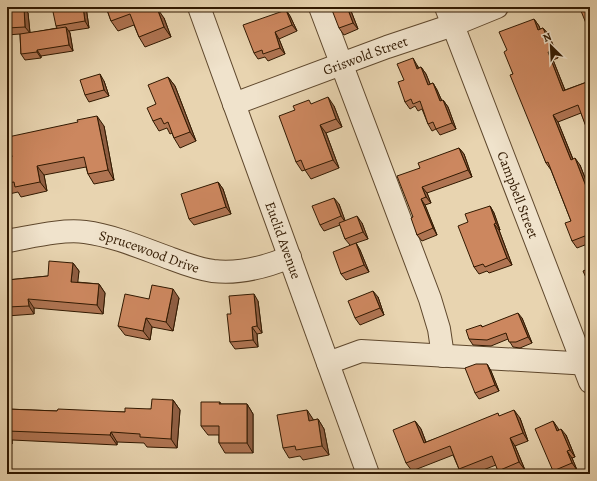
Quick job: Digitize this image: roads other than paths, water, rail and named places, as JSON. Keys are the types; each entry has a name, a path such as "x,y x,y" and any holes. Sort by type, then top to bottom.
{"street":[{"name":"Euclid Avenue","path":"199,7 368,474"},
{"path":"320,7 430,299 439,329 443,356"},
{"name":"Griswold Street","path":"234,104 387,47 450,16 497,7"},
{"name":"Campbell Street","path":"450,16 588,370"},
{"name":"Sprucewood Drive","path":"7,241 47,234 84,232 107,236 195,267 212,271 228,272 247,270 290,257"},
{"path":"328,363 361,351 443,356 588,370"}]}
